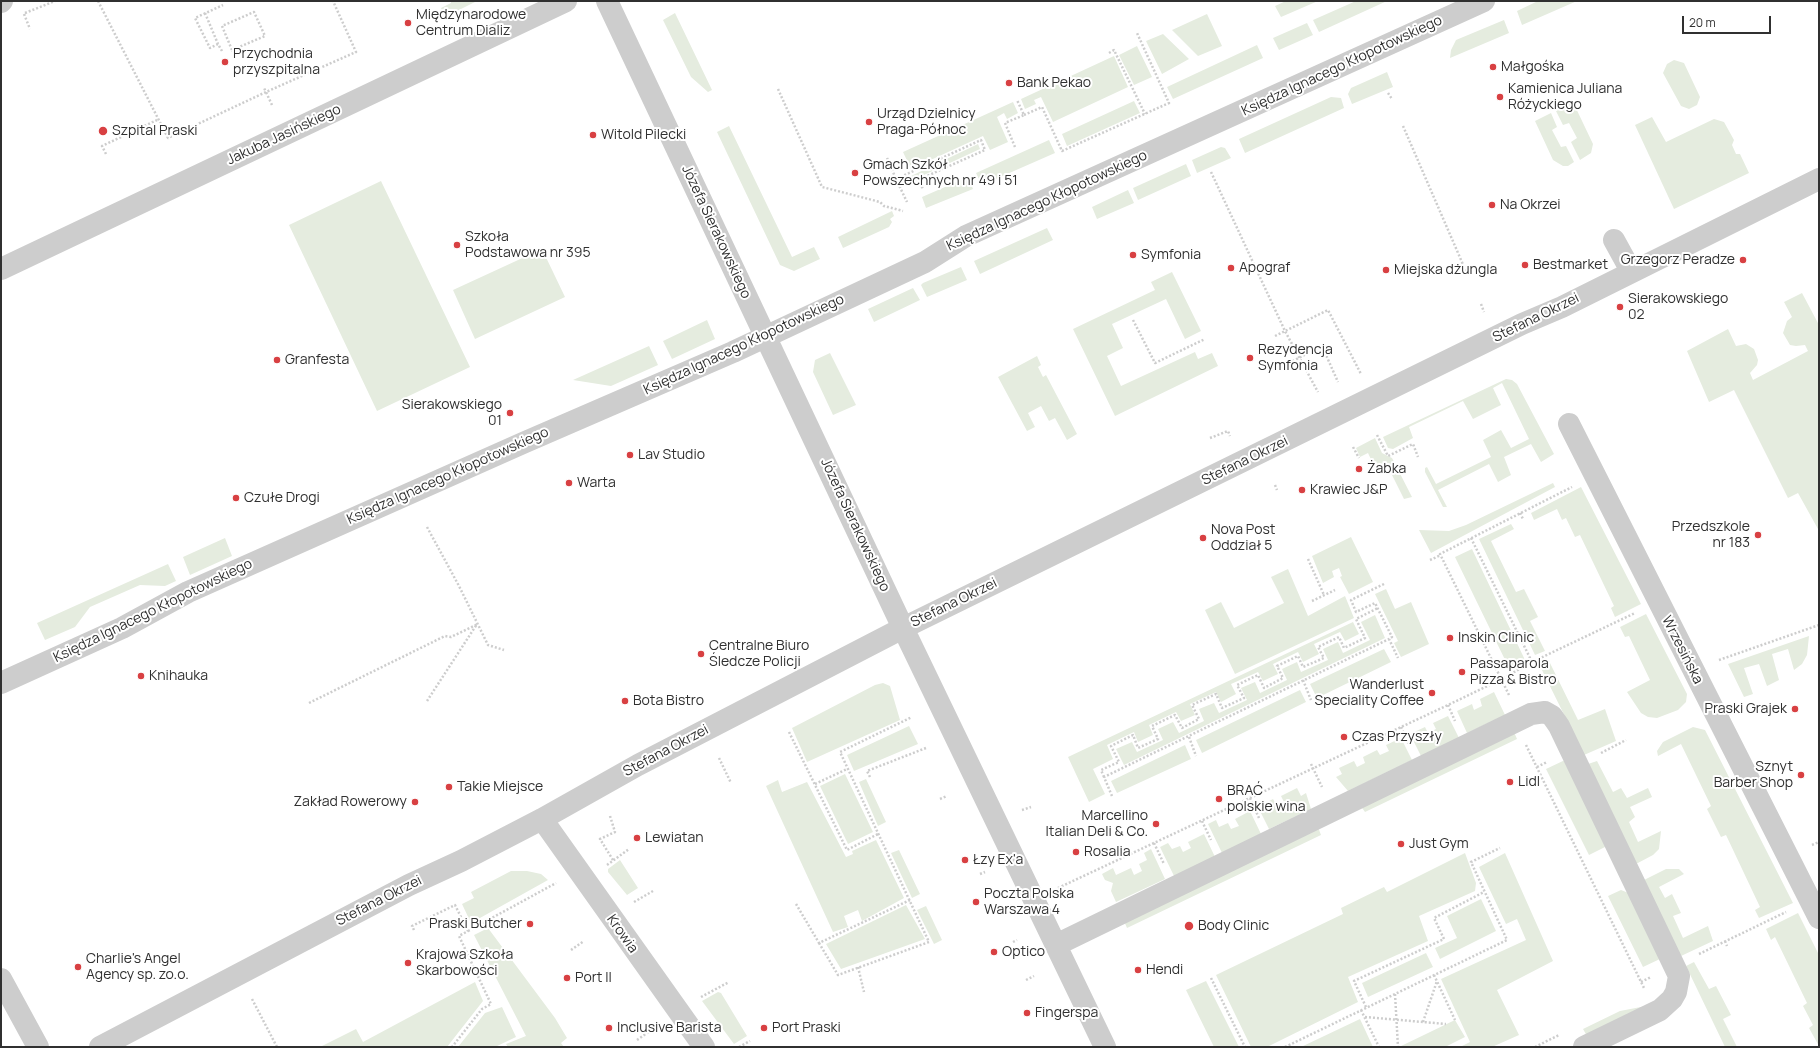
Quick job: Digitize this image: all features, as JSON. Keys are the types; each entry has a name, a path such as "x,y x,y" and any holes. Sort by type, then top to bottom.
{"street":[{"name":"Jakuba Jasińskiego","path":"1,269 566,1"},
{"name":"Józefa Sierakowskiego","path":"607,1 903,628 1105,1047"},
{"name":"Księdza Ignacego Kłopotowskiego","path":"1,683 122,628 188,592 766,336 925,262 966,236 1484,1"},
{"name":"Stefana Okrzei","path":"100,1047 409,885 461,861 542,819 638,766 903,628 1522,324 1562,307 1631,271 1819,179"},
{"path":"1614,240 1631,271"},
{"name":"Wrzesińska","path":"1569,424 1814,909"},
{"path":"1056,945 1521,719 1537,712 1545,712 1552,716 1559,726 1680,976 1676,992 1672,999 1660,1010 1584,1047"},
{"name":"Krowia","path":"542,819 704,1047"},
{"path":"1,979 38,1047"}],"path":[{"path":"98,1 157,120 168,138 356,52 333,1"},
{"path":"218,44 210,48 195,18 223,5"},
{"path":"254,12 265,36 233,52 222,26 254,12"},
{"path":"205,13 222,51"},
{"path":"1015,147 1004,123 1042,106 1062,151 1169,103 1137,33"},
{"path":"1109,53 1114,50 1145,114"},
{"path":"264,88 272,104"},
{"path":"778,89 822,188 880,202 884,206 903,211"},
{"path":"1388,93 1392,99"},
{"path":"1017,100 1024,115"},
{"path":"106,154 102,146 157,120"},
{"path":"1403,126 1468,276"},
{"path":"896,179 981,140 985,150 918,180 923,189"},
{"path":"887,158 907,202"},
{"path":"1211,172 1285,331 1318,392"},
{"path":"1481,304 1484,312"},
{"path":"1274,336 1328,310 1361,375"},
{"path":"1133,320 1154,363 1205,339"},
{"path":"1289,363 1322,346 1338,382"},
{"path":"1210,438 1228,431 1230,436"},
{"path":"1377,435 1388,456 1413,444 1418,457"},
{"path":"1353,447 1359,458"},
{"path":"1275,485 1277,490"},
{"path":"1430,560 1574,486"},
{"path":"1520,513 1523,519"},
{"path":"427,527 488,645 504,650"},
{"path":"1472,538 1532,662"},
{"path":"1441,555 1521,719"},
{"path":"1308,559 1324,595"},
{"path":"1104,777 1392,637 1376,603 1356,612 1351,600 1384,584"},
{"path":"1312,601 1335,590"},
{"path":"1058,888 1502,679 1532,662 1658,602"},
{"path":"1112,796 1101,770 1119,762 1111,746 1133,735 1138,748 1158,739 1152,726 1176,715 1182,728 1199,719 1192,705 1216,694 1222,708 1244,698 1237,685 1258,675 1264,688 1283,678 1277,666 1298,656 1303,667 1324,658 1318,647 1339,637 1344,648 1365,638 1356,619 1378,608"},
{"path":"427,701 478,624"},
{"path":"309,703 446,636 451,637 478,624"},
{"path":"1719,660 1819,625"},
{"path":"1389,639 1398,658"},
{"path":"1303,680 1311,700"},
{"path":"796,904 838,975 929,942 840,752 912,717"},
{"path":"788,732 847,850 878,834"},
{"path":"1189,737 1196,756"},
{"path":"1518,746 1526,743 1646,992"},
{"path":"870,777 867,771 926,748"},
{"path":"719,758 732,783"},
{"path":"815,784 847,769"},
{"path":"940,799 947,796"},
{"path":"1022,810 1031,807"},
{"path":"610,816 615,832 600,839 612,860"},
{"path":"1812,845 1819,842"},
{"path":"1285,1047 1507,940 1471,862 1500,848"},
{"path":"606,865 629,849"},
{"path":"980,874 985,872"},
{"path":"452,1047 482,1009 491,1004 458,936 557,882"},
{"path":"633,902 653,891"},
{"path":"1366,1008 1354,981 1444,939 1434,918 1484,892"},
{"path":"818,943 910,900"},
{"path":"414,930 412,926 455,905 468,931"},
{"path":"1727,946 1725,942 1814,909"},
{"path":"1013,942 1017,940"},
{"path":"571,950 584,941"},
{"path":"858,967 864,992"},
{"path":"1434,975 1455,1020"},
{"path":"1026,980 1034,976"},
{"path":"1211,978 1245,1047"},
{"path":"1423,1022 1437,981"},
{"path":"695,1000 729,982"},
{"path":"1394,994 1398,1047"},
{"path":"252,999 277,1047"},
{"path":"1361,1010 1379,1047"},
{"path":"1365,1017 1446,1024"},
{"path":"638,1040 650,1031"},
{"path":"1535,1047 1563,1033"},
{"path":"739,1047 750,1041"}],"shaded area":[{"path":"451,1 477,1 445,17 441,8 451,3"},
{"path":"1286,1 1318,1 1281,17 1275,6"},
{"path":"1356,1 1387,1 1319,32 1313,20"},
{"path":"1538,1 1577,1 1522,25 1517,11"},
{"path":"675,13 712,90 708,92 691,77 663,20"},
{"path":"1207,14 1222,46 1198,56 1172,30"},
{"path":"1504,20 1509,33 1450,58 1451,50 1456,40"},
{"path":"1307,23 1313,35 1279,50 1273,38"},
{"path":"1163,34 1189,59 1162,74 1146,41"},
{"path":"1257,45 1263,58 1173,99 1167,87"},
{"path":"1137,46 1152,77 1134,85 1119,55"},
{"path":"1114,56 1128,87 1053,122 1041,97 1034,100 1036,104 1025,109 1021,99"},
{"path":"1674,60 1684,63 1700,97 1697,105 1689,109 1681,106 1663,73 1667,64"},
{"path":"1387,72 1393,87 1352,104 1348,94 1351,88"},
{"path":"1331,97 1341,98 1344,108 1245,153 1239,139"},
{"path":"1134,101 1140,113 1067,146 1062,134"},
{"path":"1013,102 1018,113 1007,119 1004,113 997,117 1008,142 990,150 983,136 911,169 903,152"},
{"path":"1573,102 1593,144 1591,153 1580,160 1571,142 1577,138 1569,123 1563,125 1556,111"},
{"path":"1551,113 1557,127 1552,130 1561,147 1566,146 1574,162 1568,166 1563,166 1553,160 1535,121"},
{"path":"1652,117 1666,142 1714,119 1724,122 1734,140 1732,145 1736,154 1740,154 1749,173 1674,209 1635,125"},
{"path":"729,126 792,257 814,247 820,259 794,271 780,265 717,132"},
{"path":"1049,140 1055,153 982,185 976,173"},
{"path":"978,144 980,149 913,180 911,176"},
{"path":"1221,147 1225,148 1231,158 1197,173 1192,160"},
{"path":"1186,164 1191,176 1138,200 1133,188"},
{"path":"968,177 973,189 926,208 922,197"},
{"path":"381,181 470,367 377,411 289,225"},
{"path":"1128,190 1134,203 1097,219 1092,207"},
{"path":"892,211 894,216 890,219 892,222 889,227 843,248 838,237"},
{"path":"1047,228 1053,240 980,274 974,261"},
{"path":"542,249 565,297 475,339 453,290"},
{"path":"961,267 967,280 927,297 921,285 923,283"},
{"path":"1172,272 1201,331 1185,339 1166,299 1112,324 1123,348 1107,356 1121,386 1195,352 1198,359 1212,353 1218,366 1115,416 1073,329 1155,290 1151,282"},
{"path":"913,288 920,300 874,322 868,309"},
{"path":"1802,293 1819,325 1818,529 1798,493 1788,498 1734,390 1709,402 1687,351 1728,329 1736,346 1746,344 1754,349 1758,360 1757,365 1750,373 1753,380 1808,351 1805,345 1790,345 1783,333 1787,321 1792,317 1784,302"},
{"path":"707,320 715,339 672,359 663,341"},
{"path":"649,346 658,365 611,386 573,380"},
{"path":"830,353 856,405 833,415 813,372 815,360"},
{"path":"1037,356 1041,365 1038,367 1043,377 1046,375 1077,434 1067,440 1055,418 1049,421 1041,406 1028,413 1035,427 1027,431 998,377"},
{"path":"1506,379 1512,380 1517,384 1554,454 1541,462 1531,444 1504,457 1511,475 1498,482 1489,464 1438,490 1447,507 1443,507 1425,472 1425,468 1427,467 1436,484 1491,457 1483,440 1501,430 1511,448 1529,439 1502,383 1493,388 1501,405 1473,419 1463,401 1409,427 1413,438 1393,449 1388,448 1383,437"},
{"path":"1375,438 1382,453 1392,458 1412,497 1404,499 1386,463 1375,468 1368,453 1360,457 1356,448"},
{"path":"1553,483 1555,487 1431,553 1419,530 1449,531 1466,525"},
{"path":"1581,487 1641,604 1615,617 1611,608 1614,606 1580,535 1575,537 1566,518 1562,520 1557,509 1534,520 1531,513"},
{"path":"1511,524 1514,529 1491,541 1516,592 1524,589 1538,617 1530,621 1545,651 1535,655 1479,539"},
{"path":"1351,537 1373,582 1349,594 1340,577 1342,576 1339,568 1332,571 1334,577 1323,583 1312,556"},
{"path":"225,538 232,556 190,575 183,557"},
{"path":"1472,549 1525,660 1509,668 1455,557"},
{"path":"168,564 176,581 165,586 140,585 90,607 75,627 45,640 37,623"},
{"path":"1288,569 1308,616 1345,596 1354,618 1235,674 1205,610 1221,602 1234,628 1284,603 1271,577"},
{"path":"1386,589 1395,609 1411,602 1429,644 1401,657 1394,643 1398,641 1375,594"},
{"path":"1646,614 1687,694 1686,702 1678,710 1657,718 1648,717 1641,713 1627,692 1650,680 1629,636 1625,637 1620,627"},
{"path":"1375,615 1385,638 1124,765 1116,749 1132,742 1137,752 1163,740 1158,729 1173,722 1179,733 1204,721 1199,709 1214,703 1219,713 1247,700 1241,688 1255,682 1260,693 1287,680 1282,669 1297,662 1301,672 1328,660 1323,649 1338,642 1343,653 1370,640 1361,622"},
{"path":"1353,622 1359,634 1345,641 1340,632 1314,644 1319,654 1303,662 1298,652 1273,664 1278,674 1263,681 1258,672 1231,684 1236,694 1221,702 1216,692 1190,704 1195,715 1181,721 1176,712 1149,725 1153,735 1138,742 1134,732 1107,745 1113,759 1093,769 1105,794 1089,802 1068,757"},
{"path":"1809,636 1807,655 1802,664 1794,670 1788,649 1772,654 1779,680 1767,686 1759,664 1744,668 1753,694 1744,697 1728,664"},
{"path":"1384,649 1391,662 1317,698 1310,684"},
{"path":"1549,661 1578,720 1605,709 1616,741 1584,755 1540,666"},
{"path":"883,683 890,686 900,720 807,762 792,728 875,685"},
{"path":"1300,690 1306,702 1202,753 1196,740"},
{"path":"1494,692 1505,715 1467,733 1457,711 1472,704 1474,710 1482,706 1480,699"},
{"path":"1448,716 1459,738 1421,756 1410,734 1425,727 1428,733 1436,729 1433,723"},
{"path":"909,726 918,744 854,771 847,755"},
{"path":"1693,727 1705,730 1793,903 1759,918 1755,910 1760,907 1726,835 1721,837 1707,809 1711,806 1681,744 1658,756 1657,751 1663,742"},
{"path":"1514,732 1517,739 1365,812 1360,805"},
{"path":"1401,738 1412,760 1348,791 1336,777 1342,774 1339,768 1354,761 1357,767 1365,763 1363,757 1377,750 1380,755 1389,751 1386,745"},
{"path":"1185,745 1191,759 1117,793 1111,781"},
{"path":"1565,760 1607,846 1589,855 1546,769"},
{"path":"1597,761 1613,792 1621,788 1627,798 1648,788 1652,797 1630,807 1635,817 1629,822 1638,842 1661,831 1659,849 1653,855 1636,864 1588,764"},
{"path":"845,774 873,832 848,844 820,786"},
{"path":"866,779 886,822 878,826 859,782"},
{"path":"778,780 782,792 807,782 846,857 853,854 852,851 876,840 904,898 862,921 858,910 844,916 848,927 833,932 766,786"},
{"path":"1297,788 1301,796 1306,793 1311,809 1269,829 1258,807 1273,799 1277,806 1284,802 1281,796"},
{"path":"1250,811 1261,834 1222,853 1208,824 1216,820 1219,827 1228,823 1231,829 1239,826 1235,819"},
{"path":"1318,827 1321,835 1127,928 1124,921"},
{"path":"1204,834 1215,857 1174,876 1160,847 1168,843 1172,849 1180,846 1183,852 1191,848 1188,842"},
{"path":"1151,849 1165,879 1116,902 1111,891 1113,883 1105,880 1102,874 1113,868 1116,875 1131,868 1134,875 1142,871 1139,864 1147,860 1144,853"},
{"path":"899,850 920,894 912,898 891,853"},
{"path":"1465,853 1476,883 1475,891 1419,916 1428,941 1348,977 1358,1002 1267,1047 1251,1047 1216,975 1343,914 1341,908 1384,887 1387,892"},
{"path":"1505,853 1553,961 1497,990 1519,1035 1492,1047 1460,1047 1470,1042 1441,979 1526,940 1517,919 1506,924 1479,867"},
{"path":"620,860 638,888 627,895 608,872 608,869"},
{"path":"1666,869 1679,869 1684,874 1659,887 1665,898 1672,894 1681,913 1673,916 1683,938 1708,926 1713,941 1681,956 1644,880"},
{"path":"511,871 527,871 541,874 548,880 471,923 462,904 474,898 471,892"},
{"path":"1621,890 1631,894 1662,958 1643,967 1608,896"},
{"path":"1481,899 1496,931 1440,959 1435,948 1457,938 1447,916"},
{"path":"906,905 925,939 841,969 826,944"},
{"path":"926,906 942,940 934,944 917,910"},
{"path":"1798,913 1819,955 1819,1046 1809,1028 1813,1025 1803,1006 1807,1003 1775,937 1771,940 1766,929"},
{"path":"488,928 555,1018 567,1038 561,1043 564,1047 508,1047 506,1044 526,1036 474,935"},
{"path":"1426,953 1433,967 1368,997 1362,983"},
{"path":"1694,962 1709,989 1716,986 1731,1015 1723,1019 1737,1047 1725,1047 1686,966"},
{"path":"1206,981 1239,1047 1214,1047 1186,990"},
{"path":"475,982 483,1001 447,1047 320,1047 356,1029 363,1042"},
{"path":"718,992 721,993 747,1036 734,1044 702,1001"},
{"path":"1646,1006 1587,1036 1583,1029 1620,1011"},
{"path":"502,1007 516,1037 495,1047 458,1047 485,1013"},
{"path":"1360,1019 1373,1047 1301,1047"},
{"path":"1455,1020 1465,1037 1445,1047 1399,1047"}],"place":[{"name":"Międzynarodowe Centrum Dializ","path":"408,23"},
{"name":"Przychodnia przyszpitalna","path":"225,62"},
{"name":"Małgośka","path":"1493,67"},
{"name":"Bank Pekao","path":"1009,83"},
{"name":"Kamienica Juliana Różyckiego","path":"1500,97"},
{"name":"Urząd Dzielnicy Praga-Północ","path":"869,122"},
{"name":"Szpital Praski","path":"103,131"},
{"name":"Witold Pilecki","path":"593,135"},
{"name":"Gmach Szkół Powszechnych nr 49 i 51","path":"855,173"},
{"name":"Na Okrzei","path":"1492,205"},
{"name":"Szkoła Podstawowa nr 395","path":"457,245"},
{"name":"Symfonia","path":"1133,255"},
{"name":"Grzegorz Peradze","path":"1743,260"},
{"name":"Bestmarket","path":"1525,265"},
{"name":"Apograf","path":"1231,268"},
{"name":"Miejska dżungla","path":"1386,270"},
{"name":"Sierakowskiego 02","path":"1620,307"},
{"name":"Rezydencja Symfonia","path":"1250,358"},
{"name":"Granfesta","path":"277,360"},
{"name":"Sierakowskiego 01","path":"510,413"},
{"name":"Lav Studio","path":"630,455"},
{"name":"Żabka","path":"1359,469"},
{"name":"Warta","path":"569,483"},
{"name":"Krawiec J&P","path":"1302,490"},
{"name":"Czułe Drogi","path":"236,498"},
{"name":"Przedszkole nr 183","path":"1758,535"},
{"name":"Nova Post Oddział 5","path":"1203,538"},
{"name":"Inskin Clinic","path":"1450,638"},
{"name":"Centralne Biuro Śledcze Policji","path":"701,654"},
{"name":"Passaparola Pizza & Bistro","path":"1462,672"},
{"name":"Knihauka","path":"141,676"},
{"name":"Wanderlust Speciality Coffee","path":"1432,693"},
{"name":"Bota Bistro","path":"625,701"},
{"name":"Praski Grajek","path":"1795,709"},
{"name":"Czas Przyszły","path":"1344,737"},
{"name":"Sznyt Barber Shop","path":"1801,775"},
{"name":"Lidl","path":"1510,782"},
{"name":"Takie Miejsce","path":"449,787"},
{"name":"BRAĆ polskie wina","path":"1219,799"},
{"name":"Zakład Rowerowy","path":"415,802"},
{"name":"Marcellino Italian Deli & Co.","path":"1156,824"},
{"name":"Lewiatan","path":"637,838"},
{"name":"Just Gym","path":"1401,844"},
{"name":"Rosalia","path":"1076,852"},
{"name":"Łzy Ex'a","path":"965,860"},
{"name":"Poczta Polska Warszawa 4","path":"976,902"},
{"name":"Praski Butcher","path":"530,924"},
{"name":"Body Clinic","path":"1189,926"},
{"name":"Optico","path":"994,952"},
{"name":"Krajowa Szkoła Skarbowości","path":"408,963"},
{"name":"Charlie's Angel Agency sp. zo.o.","path":"78,967"},
{"name":"Hendi","path":"1138,970"},
{"name":"Port II","path":"567,978"},
{"name":"Fingerspa","path":"1027,1013"},
{"name":"Inclusive Barista","path":"609,1028"},
{"name":"Port Praski","path":"764,1028"}]}
